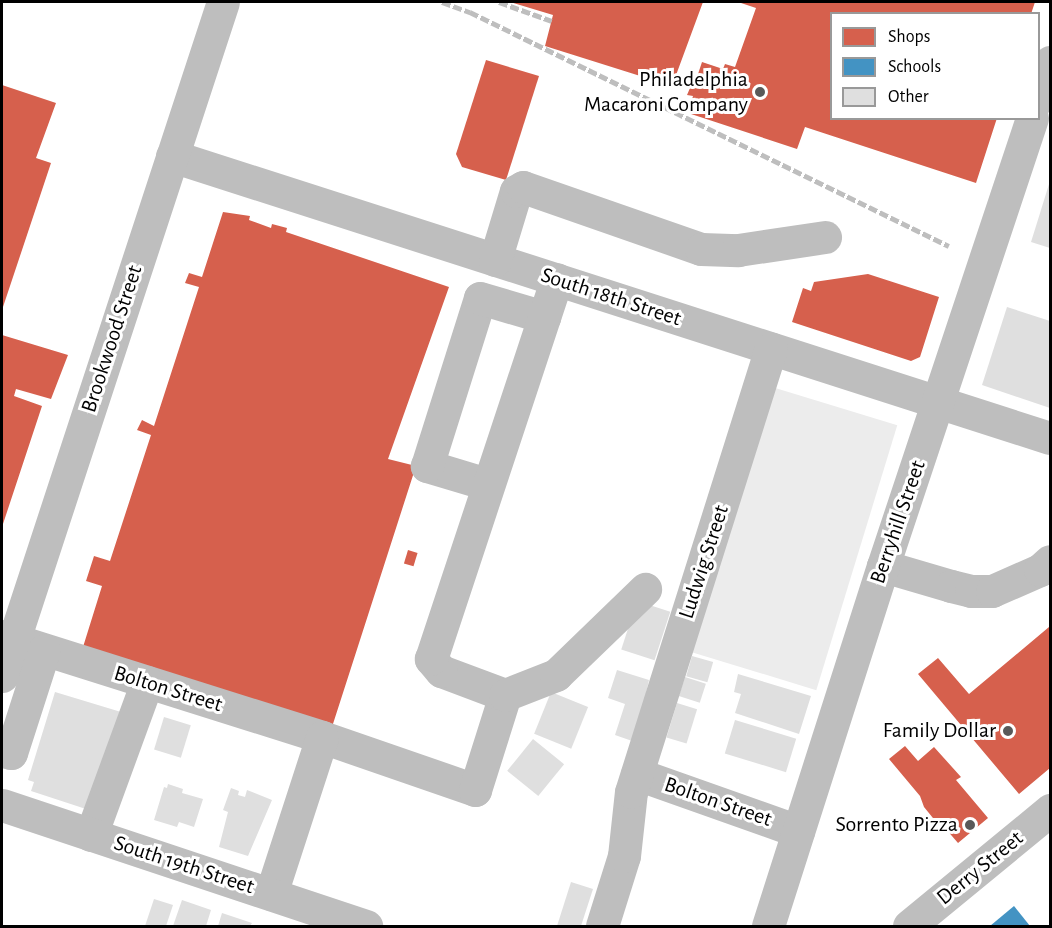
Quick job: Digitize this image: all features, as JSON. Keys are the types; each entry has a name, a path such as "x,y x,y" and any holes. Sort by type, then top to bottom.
{"street":[{"name":"Brookwood Street","path":"2,676 7,638 223,2"},
{"path":"1040,95 1050,62"},
{"name":"Berryhill Street","path":"768,927 883,566 1031,120"},
{"name":"South 18th Street","path":"172,156 1050,438"},
{"path":"495,260 516,191 523,187 702,249 738,250 800,243 825,237"},
{"path":"557,279 487,484 431,659 441,671 505,695 556,675 645,589"},
{"path":"487,484 427,466 480,298 544,317"},
{"name":"Ludwig Street","path":"602,927 624,856 630,800 637,774 771,349"},
{"path":"883,566 971,591 992,591 1015,583 1050,563"},
{"name":"Bolton Street","path":"7,638 322,737 475,790 505,695"},
{"path":"2,750 11,753 44,650"},
{"path":"91,835 147,682"},
{"path":"271,894 322,737"},
{"name":"Bolton Street","path":"637,774 798,831"},
{"name":"South 19th Street","path":"2,805 366,927"},
{"name":"Derry Street","path":"909,927 1050,810"}],"shaded area":[{"path":"772,387 897,425 816,690 691,652"}],"building: Shops":[{"name":"Philadelphia Macaroni Company","path":"510,2 703,2 672,86 545,46 553,15"},
{"name":"Philadelphia Macaroni Company","path":"738,2 1035,2 1032,12 830,12 830,120 996,120 976,183 805,127 797,149 688,113 693,96 687,95 690,88 693,89 702,62 723,69 725,64 735,67 756,8"},
{"path":"486,60 539,76 506,180 462,167 456,154"},
{"path":"2,85 56,103 36,158 51,163 2,310"},
{"path":"223,212 250,216 249,220 271,228 272,224 287,228 286,232 449,287 388,459 416,466 332,727 83,647 102,586 86,581 94,556 110,561 151,435 137,430 142,420 154,426 199,287 185,283 189,273 202,277"},
{"path":"868,274 939,297 920,357 911,361 792,322 803,288 811,291 814,282"},
{"path":"2,335 68,355 51,399 16,389 14,396 42,406 2,527"},
{"path":"408,550 418,553 413,566 404,563"},
{"name":"Family Dollar","path":"1049,627 1050,768 1019,794 918,674 938,658 969,694"},
{"path":"905,746 918,761 934,747 961,777 956,780 988,818 958,843 939,821 937,823 924,807 920,796 889,759"}],"building: Schools":[{"path":"1014,906 1030,926 990,926"}],"building: Other":[{"path":"1050,181 1050,248 1031,242"},
{"path":"1007,307 1050,321 1050,408 982,385"},
{"path":"637,601 670,612 655,660 621,650"},
{"path":"692,656 713,662 707,682 686,676"},
{"path":"617,670 649,680 635,742 615,735 625,704 608,698"},
{"path":"738,674 811,696 799,734 735,713 741,694 734,692"},
{"path":"685,677 706,684 700,703 679,696"},
{"path":"55,692 121,712 89,810 31,791 34,782 28,780"},
{"path":"551,692 588,707 571,749 534,734"},
{"path":"677,703 697,709 687,744 666,737"},
{"path":"164,717 191,725 181,758 154,750"},
{"path":"735,720 796,739 786,772 725,753"},
{"path":"533,739 564,764 538,796 507,771"},
{"path":"168,784 183,789 182,793 203,799 194,827 179,822 177,827 154,820 164,787 167,788"},
{"path":"231,788 239,791 238,795 245,797 247,790 272,800 248,856 219,847 228,812 223,810"},
{"path":"571,882 593,889 581,926 557,926"},
{"path":"154,899 173,905 166,926 145,926"},
{"path":"182,900 211,910 206,926 173,926"},
{"path":"222,913 252,923 250,926 218,926"}],"railway":[{"path":"442,2 470,12 949,246"},
{"path":"499,2 552,21"}],"place":[{"name":"Philadelphia Macaroni Company","path":"760,92"},
{"name":"Family Dollar","path":"1008,731"},
{"name":"Sorrento Pizza","path":"970,825"}]}
